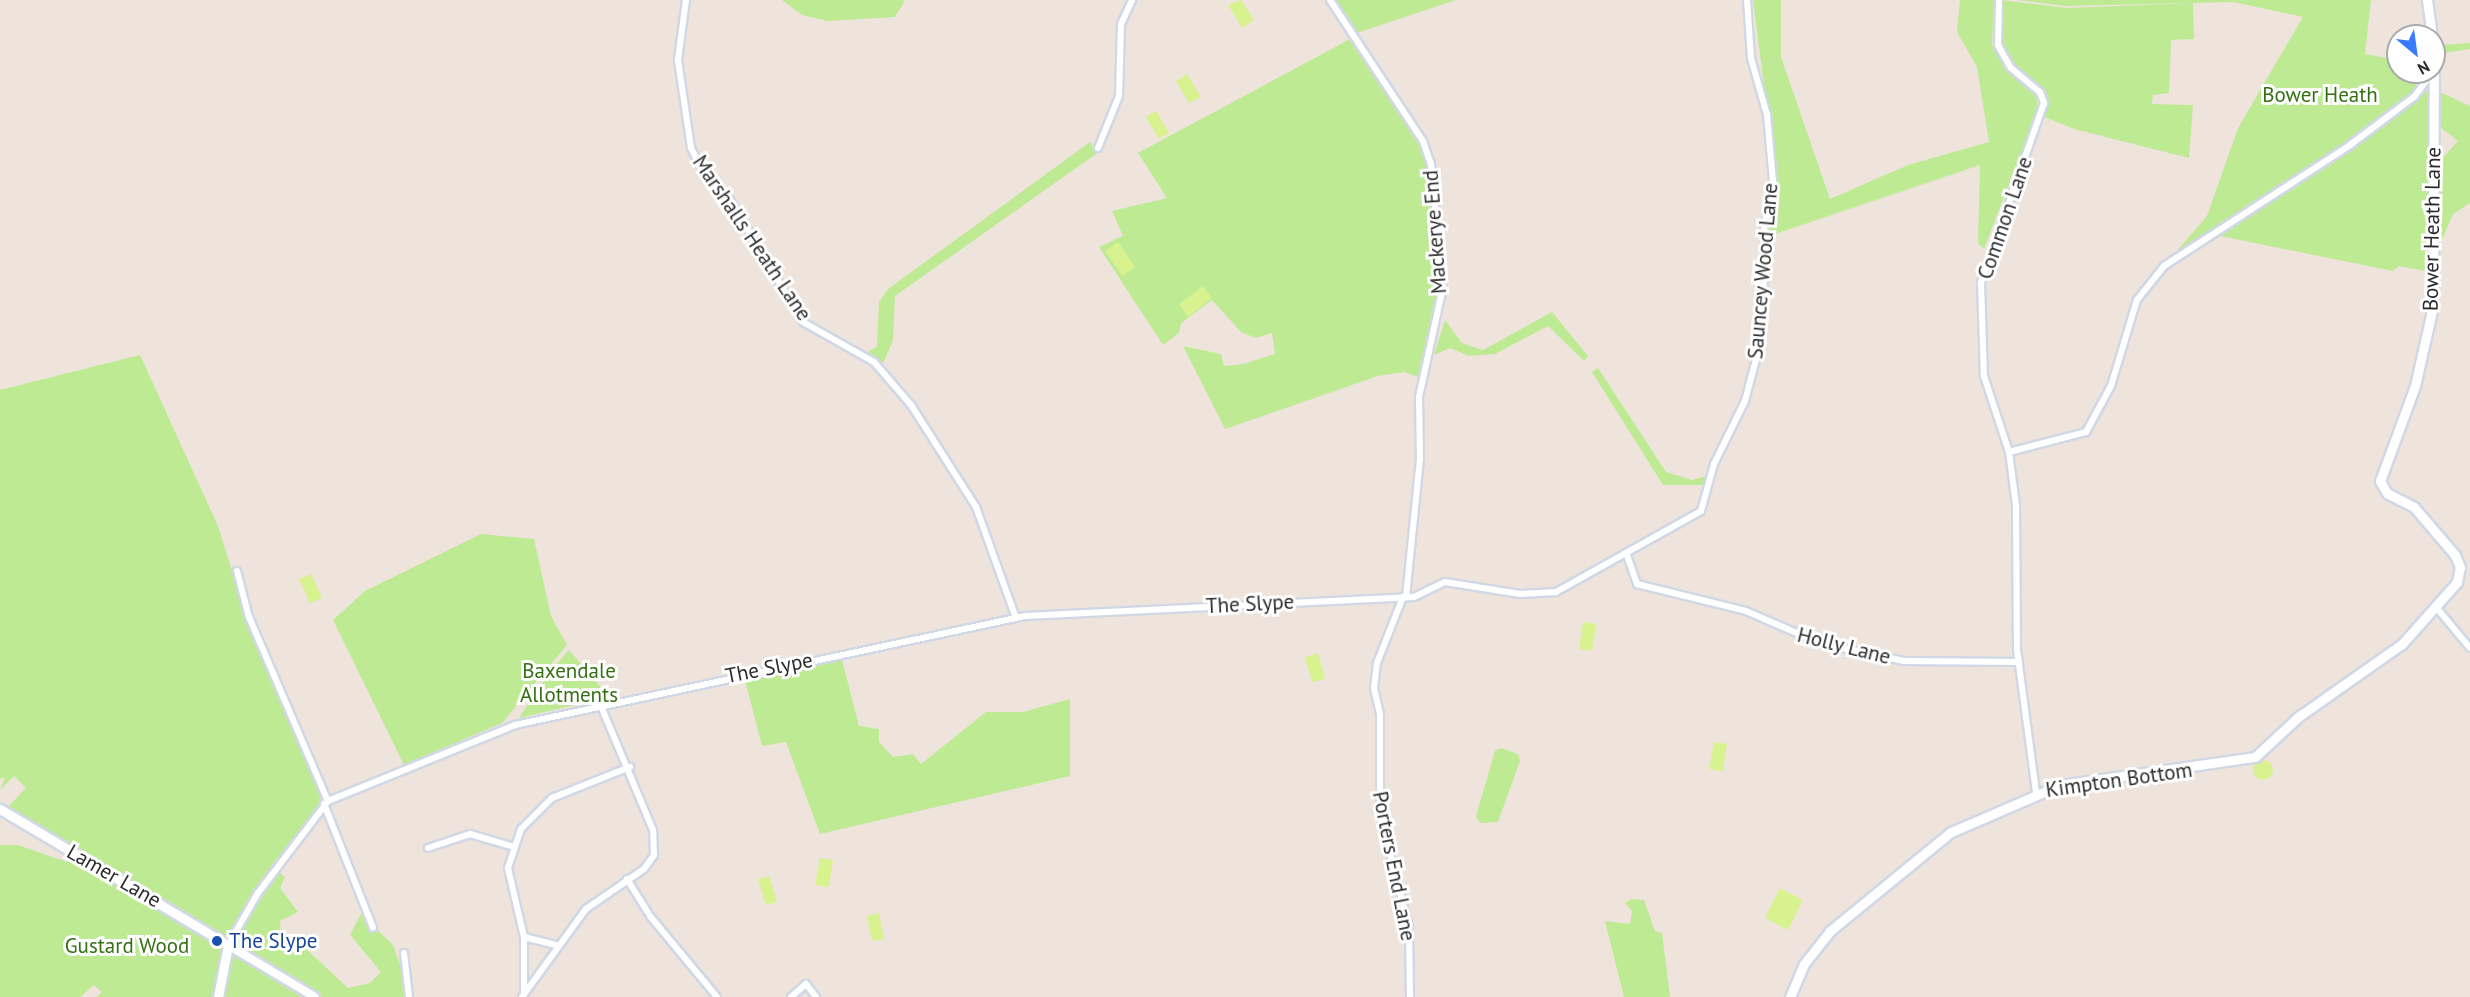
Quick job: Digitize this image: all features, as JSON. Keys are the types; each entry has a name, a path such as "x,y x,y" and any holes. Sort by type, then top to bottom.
{"main road":[{"path":"2427,0 2430,24"},
{"name":"Bower Heath Lane","path":"2431,84 2433,306 2415,386 2380,481 2387,493 2414,507 2458,561 2457,582 2436,607"},
{"name":"Kimpton Bottom","path":"1790,997 1804,964 1830,931 1951,832 2036,792 2255,757 2298,717 2402,644 2436,607"},
{"name":"Lamer Lane","path":"0,808 228,945"},
{"path":"218,997 228,945"}],"street":[{"name":"Marshalls Heath Lane","path":"686,0 678,60 696,158 730,201 803,321 874,362 911,405 976,507 1016,618"},
{"path":"1098,148 1119,96 1121,24 1132,0"},
{"name":"Mackerye End","path":"1330,0 1423,141 1431,164 1443,287 1419,397 1420,459 1405,597"},
{"name":"Sauncey Wood Lane","path":"1403,607 1417,596 1445,582 1520,594 1556,592 1627,555 1705,507 1714,464 1755,372 1763,333 1764,230 1773,181 1767,115 1751,58 1748,0"},
{"name":"Common Lane","path":"1999,0 1998,45 2011,68 2040,92 2044,103 1981,283 1984,376 2009,452"},
{"path":"2036,792 2019,662 2016,505 2009,452 2086,432 2110,386 2138,300 2164,266 2296,184 2430,87"},
{"name":"Holly Lane","path":"1627,555 1637,584 1746,611 1822,644 1904,661 2019,662"},
{"path":"237,571 249,617 326,802 373,928"},
{"name":"Sauncey Wood Lane","path":"1405,597 1417,596"},
{"name":"The Slype","path":"326,802 515,725 600,704 1016,618 1405,597"},
{"name":"Porters End Lane","path":"1405,597 1403,607 1377,663 1374,687 1380,714 1378,798 1409,927 1410,997"},
{"path":"2436,607 2470,648"},
{"path":"523,995 555,945 597,899 650,862 655,848 630,767 600,704"},
{"path":"523,995 524,937 508,868 511,846 533,814 552,798 630,767"},
{"path":"315,997 228,945 258,892 326,802"},
{"path":"428,849 470,834 511,846"},
{"path":"627,879 649,914 717,997"},
{"path":"524,937 555,945"},
{"path":"404,952 410,997"},
{"path":"791,997 806,984 816,997"}],"green space":[{"path":"782,0 903,0 904,2 895,17 828,21 802,15"},
{"path":"1241,0 1254,20 1242,28 1228,5"},
{"path":"1333,0 1456,0 1354,34"},
{"path":"1753,0 1781,0 1781,57 1830,199 1908,165 1989,142 1977,67 1957,32 1960,0 1994,0 1992,45 2036,94 2038,109 1984,249 1978,243 1980,165 1766,237 1776,178"},
{"path":"2001,0 2067,8 2193,3 2194,39 2171,40 2169,93 2153,95 2152,104 2193,105 2189,158 2074,129 2042,116 2047,93 2011,66 2000,39"},
{"name":"Bower Heath","path":"2018,0 2371,0 2365,54 2386,58 2386,84 2422,84 2329,157 2170,259 2207,216 2238,128 2303,17 2233,2 2066,6"},
{"path":"2430,0 2436,24 2433,24"},
{"path":"1352,38 1425,154 1437,289 1418,377 1404,372 1378,376 1225,429 1183,346 1221,354 1224,366 1243,364 1275,354 1272,333 1256,338 1241,332 1212,300 1181,323 1179,333 1163,345 1099,247 1123,236 1112,211 1167,198 1138,153"},
{"path":"2470,43 2470,49 2446,53 2446,45"},
{"path":"1187,74 1201,97 1189,103 1176,81"},
{"name":"Bower Heath","path":"2422,90 2431,93 2425,271 2399,266 2393,271 2220,236 2333,161"},
{"path":"2438,91 2470,106 2470,203 2453,214 2433,261 2436,165 2458,141 2441,128"},
{"path":"1156,111 1169,133 1159,139 1146,117"},
{"path":"1090,142 1096,154 895,296 893,341 882,365 867,353 877,346 879,302 888,289"},
{"path":"1118,242 1135,267 1122,276 1105,251"},
{"path":"1203,286 1212,298 1188,317 1179,304"},
{"path":"1552,312 1588,356 1584,361 1548,326 1495,354 1469,356 1450,348 1434,355 1445,320 1462,343 1483,350"},
{"path":"140,355 218,526 244,609 324,799 272,865 226,937 6,809 26,788 14,776 0,790 5,777 0,779 0,390"},
{"path":"1598,368 1666,472 1692,480 1706,476 1707,485 1663,485 1592,372"},
{"path":"481,534 534,539 551,616 567,645 502,723 404,765 333,620 365,591"},
{"path":"311,574 322,598 310,603 299,579"},
{"path":"1583,622 1596,624 1592,651 1579,649"},
{"name":"Baxendale Allotments","path":"569,650 609,697 519,718 551,670"},
{"path":"1318,653 1325,679 1312,682 1305,657"},
{"path":"841,656 859,726 879,729 879,742 893,757 913,754 921,764 986,712 1023,712 1070,699 1070,776 820,834 786,742 762,746 744,676"},
{"path":"1714,742 1727,744 1723,771 1709,769"},
{"path":"1501,748 1518,754 1520,761 1498,822 1480,823 1476,816 1495,751"},
{"path":"2259,760 2267,760 2273,766 2273,774 2267,780 2259,780 2253,774 2253,766"},
{"name":"Gustard Wood","path":"0,845 18,845 67,862 67,852 221,945 224,952 215,997 96,997 102,992 94,985 80,997 0,997"},
{"path":"820,858 833,860 829,887 815,885"},
{"name":"Gustard Wood","path":"278,871 285,877 280,888 298,912 280,921 282,949 304,947 348,988 370,983 381,972 350,935 361,914 393,945 412,997 320,997 233,945"},
{"path":"769,876 777,902 766,905 758,879"},
{"path":"1780,888 1803,900 1788,930 1765,918"},
{"path":"1631,899 1644,900 1655,931 1662,933 1670,997 1624,997 1605,921 1630,924 1632,911 1625,903"},
{"path":"879,913 884,939 872,941 867,916"},
{"name":"Gustard Wood","path":"234,953 309,997 220,997 229,954"}],"place":[{"name":"The Slype","path":"217,941"}]}
